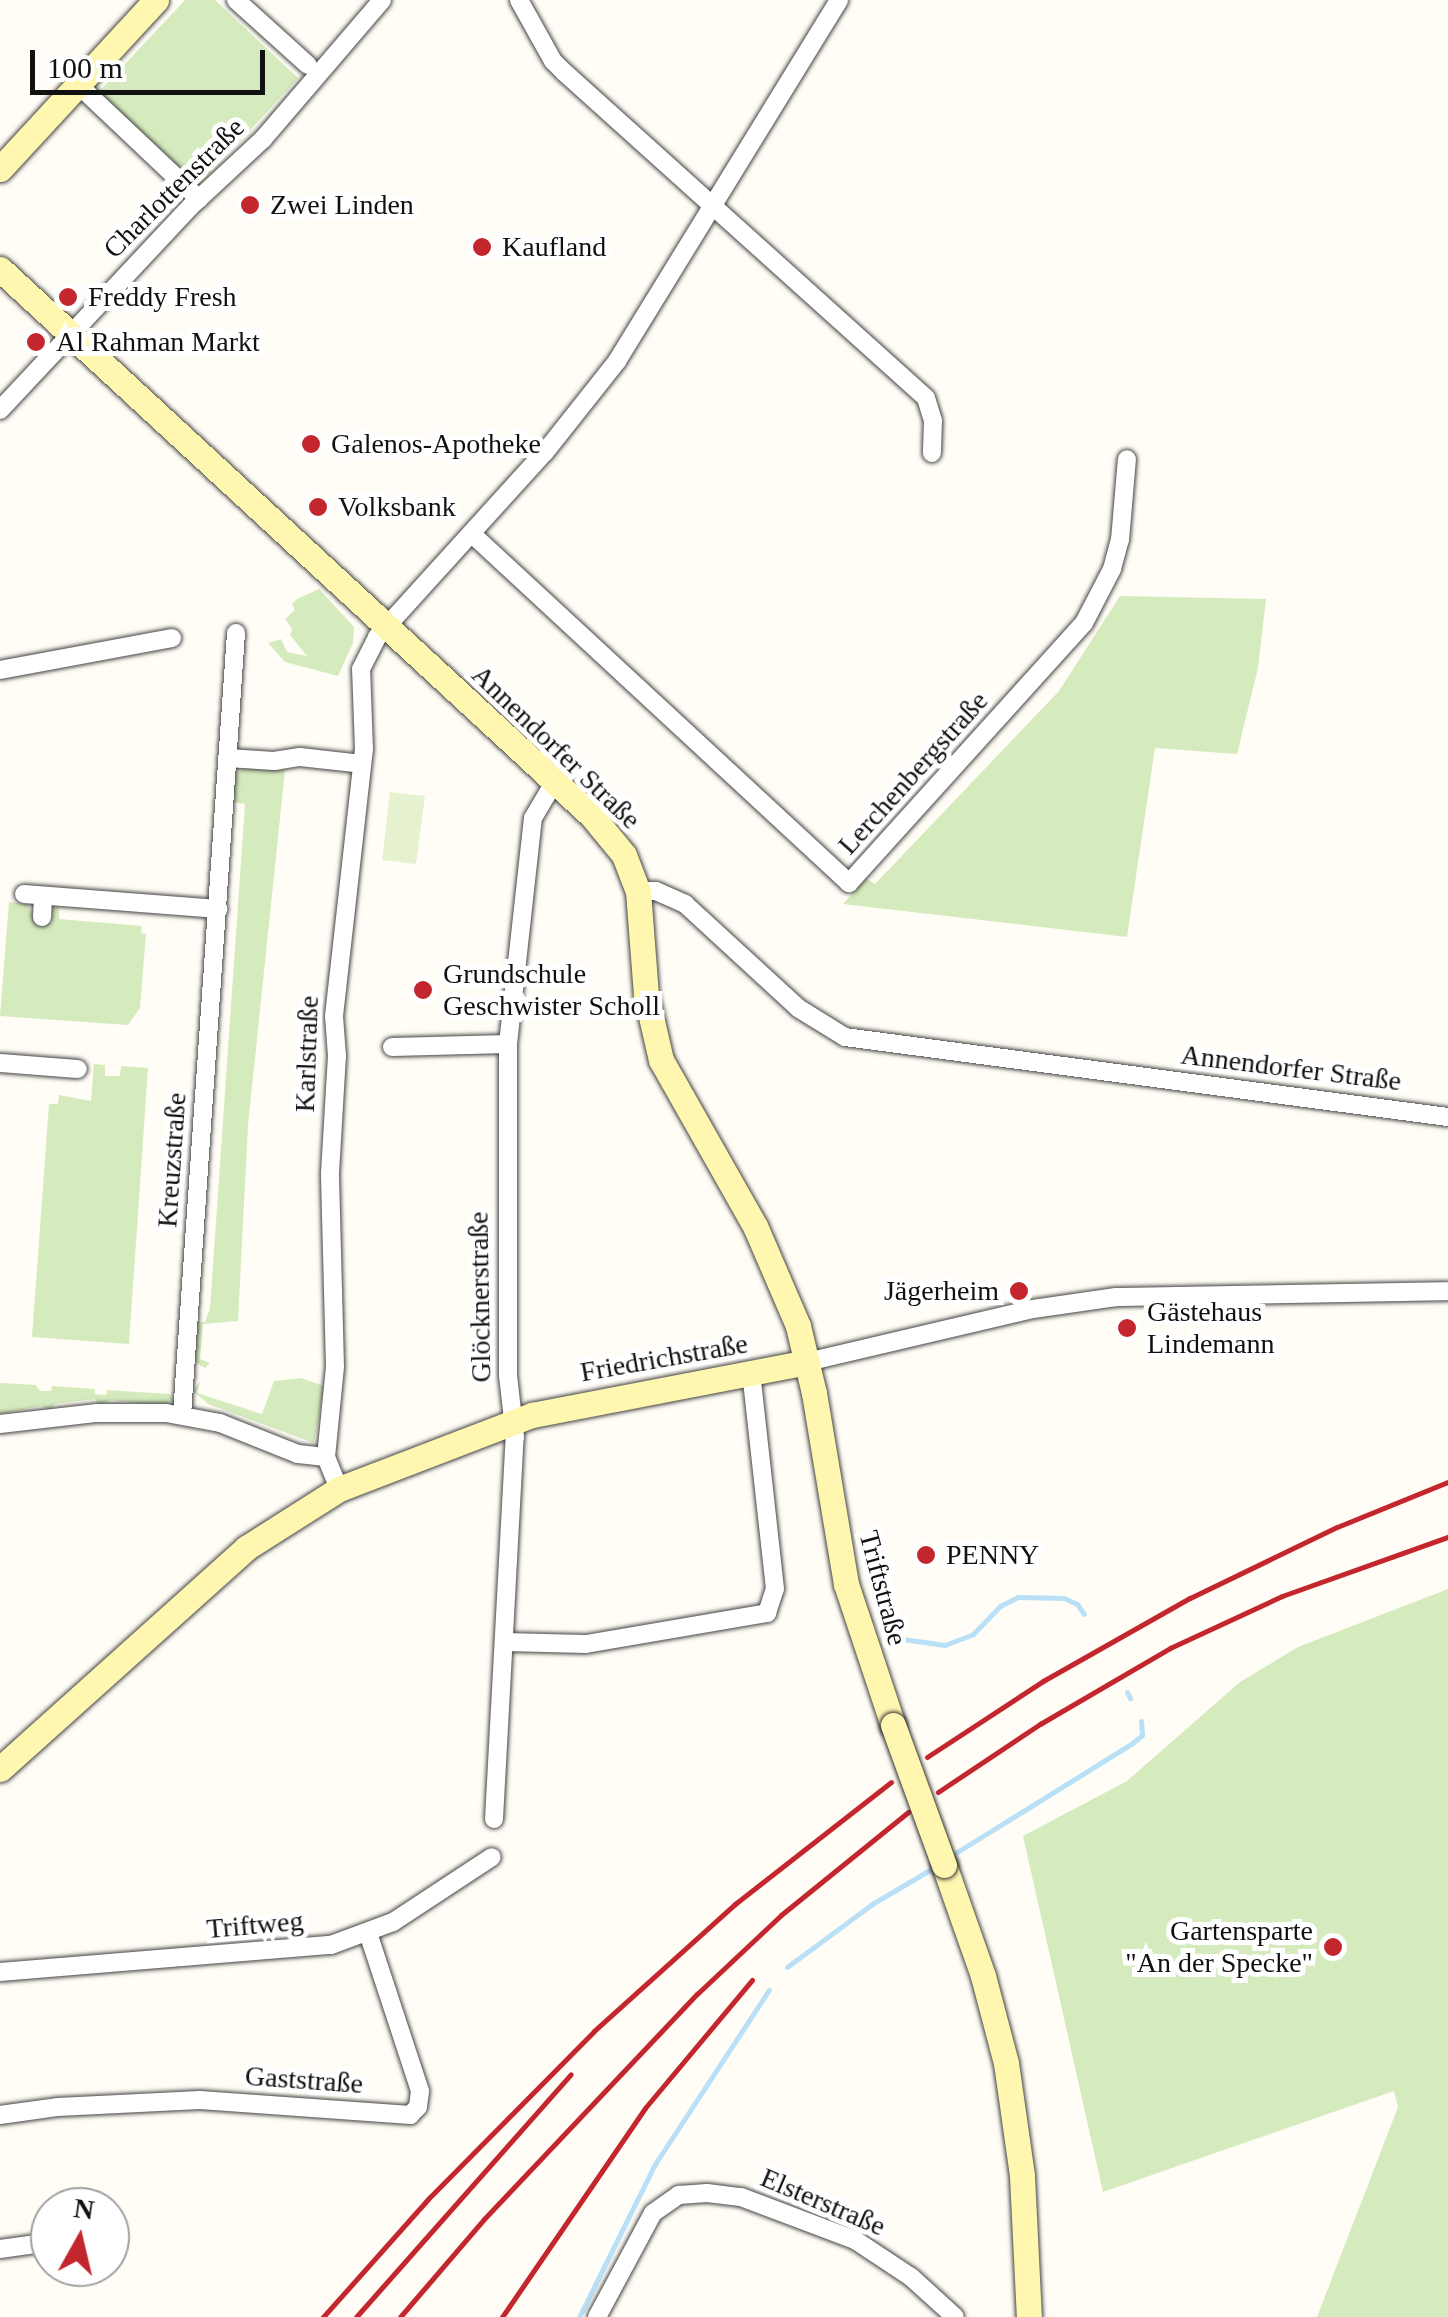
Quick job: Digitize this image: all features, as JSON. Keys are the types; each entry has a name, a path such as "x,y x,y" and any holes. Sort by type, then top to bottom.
{"main road":[{"path":"0,169 156,0"},
{"name":"Annendorfer Straße","path":"0,269 555,781 616,843 638,891"},
{"name":"Triftstraße","path":"638,891 646,995 661,1060 755,1226 798,1326 808,1362 846,1584 983,1976 1006,2063 1022,2176 1029,2317"},
{"name":"Friedrichstraße","path":"0,1769 220,1569 281,1522 340,1489 513,1421 560,1408 808,1362"}],"street":[{"path":"236,0 308,65"},
{"name":"Charlottenstraße","path":"0,410 199,199 263,138 382,0"},
{"path":"386,626 472,534 598,386 714,208 839,0"},
{"path":"521,2 553,61 926,398 934,421 932,453"},
{"path":"88,94 199,199"},
{"name":"Lerchenbergstraße","path":"472,534 849,883 1084,623 1116,554 1127,459"},
{"name":"Karlstraße","path":"340,1489 326,1457 335,1368 330,1190 338,1056 334,1016 362,764 361,669 386,626"},
{"name":"Kreuzstraße","path":"182,1415 236,633"},
{"path":"0,670 172,638"},
{"path":"228,758 274,762 300,757 362,764"},
{"name":"Glöcknerstraße","path":"494,1819 513,1421 508,1376 508,1044 533,818 555,781"},
{"name":"Annendorfer Straße","path":"638,891 656,891 685,904 798,1008 845,1037 1448,1117"},
{"path":"24,894 218,909"},
{"path":"42,917 43,896"},
{"path":"392,1046 508,1044"},
{"path":"0,1063 78,1069"},
{"name":"Friedrichstraße","path":"808,1362 1033,1309 1116,1297 1448,1291"},
{"path":"504,1642 586,1644 767,1613 776,1589 751,1373"},
{"path":"0,1424 96,1413 182,1415 234,1428 298,1454 326,1457"},
{"name":"Triftweg","path":"0,1972 283,1952 332,1945 368,1933 416,1909 492,1857"},
{"name":"Gaststraße","path":"0,2115 200,2100 410,2114 418,2107 420,2091 368,1933"},
{"name":"Elsterstraße","path":"597,2317 653,2214 678,2195 708,2192 771,2206 856,2240 912,2277 956,2317"},
{"path":"0,2249 30,2245"}],"green space":[{"path":"185,0 215,0 298,78 197,188 96,95"},
{"path":"319,589 354,627 353,643 338,676 285,662 268,643 281,639 287,652 307,656 290,635 292,629 285,619 295,610 292,604 297,599"},
{"path":"1120,596 1266,599 1258,668 1237,754 1155,748 1127,937 843,904 866,878 875,884 1059,691"},
{"path":"247,767 285,770 248,1125 238,1321 203,1324 200,1359 210,1363 205,1368 194,1361 196,1322 205,1322 210,1308 245,804 232,802 234,775"},
{"path":"390,792 425,796 416,864 382,860"},
{"path":"9,902 27,904 36,921 52,923 53,907 59,907 59,919 142,926 141,933 146,934 140,1008 128,1025 0,1016"},
{"path":"94,1064 105,1065 105,1076 120,1076 121,1066 148,1068 129,1344 32,1337 49,1104 58,1104 59,1095 91,1101"},
{"path":"301,1378 324,1386 314,1443 208,1404 193,1391 200,1381 197,1393 262,1414 274,1381"},
{"path":"0,1383 36,1385 40,1391 51,1391 52,1386 95,1389 95,1394 106,1395 107,1390 169,1394 174,1400 164,1406 110,1400 100,1406 95,1399 55,1404 49,1411 41,1406 0,1414"},
{"path":"1448,1589 1448,2317 1317,2317 1398,2107 1394,2091 1103,2192 1023,1836 1127,1781 1240,1682 1298,1647"}],"waterway":[{"path":"903,1639 945,1645 973,1634 1000,1606 1018,1597 1064,1598 1077,1604 1084,1614"},
{"path":"1127,1692 1130,1698"},
{"path":"957,1852 1131,1744 1142,1735 1141,1721"},
{"path":"787,1967 872,1904 928,1871"},
{"path":"579,2317 655,2164 769,1990"}],"railway":[{"path":"927,1757 1043,1681 1190,1598 1337,1527 1448,1482"},
{"path":"938,1792 1040,1724 1170,1648 1282,1596 1448,1537"},
{"path":"323,2317 428,2199 594,2031 735,1904 891,1782"},
{"path":"400,2317 484,2219 697,1994 781,1915 908,1812"},
{"path":"502,2317 645,2108 752,1980"},
{"path":"356,2317 571,2074"}],"place":[{"name":"Zwei Linden","path":"250,205"},
{"name":"Kaufland","path":"482,247"},
{"name":"Freddy Fresh","path":"68,297"},
{"name":"Al Rahman Markt","path":"36,342"},
{"name":"Galenos-Apotheke","path":"311,444"},
{"name":"Volksbank","path":"318,507"},
{"name":"Grundschule Geschwister Scholl","path":"423,990"},
{"name":"Jägerheim","path":"1019,1291"},
{"name":"Gästehaus Lindemann","path":"1127,1328"},
{"name":"PENNY","path":"926,1555"},
{"name":"Gartensparte \"An der Specke\"","path":"1333,1947"}]}
